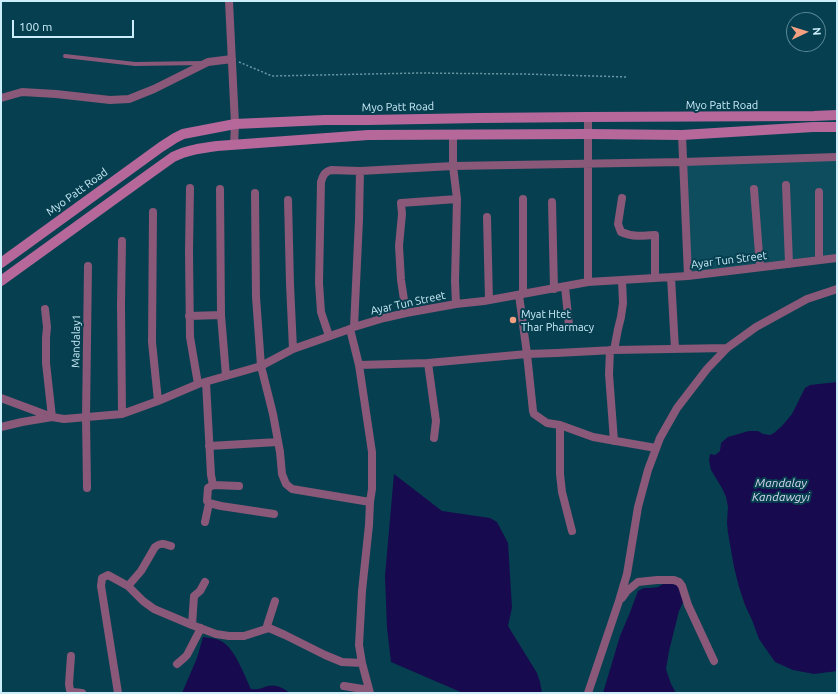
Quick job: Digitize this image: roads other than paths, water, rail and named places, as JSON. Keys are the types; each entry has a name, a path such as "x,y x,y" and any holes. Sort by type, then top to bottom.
{"main road":[{"name":"Myo Patt Road","path":"1,263 175,138 183,134 235,124 325,120 837,115"},
{"path":"813,127 814,116"},
{"path":"368,120 368,135"},
{"path":"1,281 152,172 174,157 188,151 217,146 368,135 682,135 813,127 837,127"},
{"path":"143,160 152,172"}],"street":[{"path":"229,1 235,124 234,145"},
{"path":"1,98 22,92 110,100 129,99 154,89 208,62 232,60"},
{"path":"588,117 588,282"},
{"path":"453,135 453,166 457,199 455,281 456,304"},
{"path":"682,135 688,276"},
{"path":"329,336 321,312 319,283 321,182 323,175 331,170 360,171 453,166 683,162 837,157"},
{"path":"344,686 369,691 359,646 359,628 372,489 372,452 352,328 359,220 360,171"},
{"path":"786,185 789,264"},
{"path":"190,188 190,337 202,383 213,485"},
{"path":"220,189 221,315 226,376"},
{"path":"754,189 760,267"},
{"path":"819,192 819,260"},
{"path":"255,193 256,297 261,366 273,414 282,474 286,484 292,489 370,502"},
{"path":"622,198 618,224 621,232 627,235 655,235 654,278"},
{"path":"406,313 401,280 399,246 402,214 401,203 457,199"},
{"path":"523,199 521,294 533,412 547,423 560,425 593,437 656,448"},
{"path":"288,200 293,349"},
{"path":"552,202 554,288"},
{"path":"153,212 152,342 158,401"},
{"path":"487,217 489,300"},
{"path":"122,241 122,414"},
{"name":"Ayar Tun Street","path":"1,398 52,417 64,419 122,414 202,383 261,366 293,349 329,336 384,318 406,313 588,282 688,276 837,258"},
{"name":"Mandalay1","path":"87,488 86,417 88,266"},
{"path":"671,277 675,349"},
{"path":"614,441 609,374 612,350 623,303 622,280"},
{"path":"565,286 569,325"},
{"path":"588,693 627,574 638,507 648,470 660,438 677,408 707,369 727,348 756,327 807,299 837,289"},
{"path":"1,427 52,417 46,362 47,327 45,308"},
{"path":"189,316 221,315"},
{"path":"359,365 428,363 527,354 557,354 612,350 727,348"},
{"path":"428,363 436,421 434,438"},
{"path":"560,425 560,474 562,492 572,531"},
{"path":"209,446 278,442"},
{"path":"205,522 209,503 207,500 208,488 213,485 239,486"},
{"path":"209,503 274,514"},
{"path":"128,586 141,571 158,544 162,543 171,546"},
{"path":"118,693 101,586 102,578 108,575 128,586 143,601 154,609 216,634 244,636 268,628 342,662 362,663"},
{"path":"619,601 627,591 638,582 657,580 674,580 679,582 714,661"},
{"path":"192,625 194,596 200,591 205,582"},
{"path":"268,628 267,626 275,601"},
{"path":"177,664 187,655 201,628"},
{"path":"71,656 70,690 73,692 82,693"}],"lane":[{"path":"65,56 135,64 208,62"}],"water":[{"name":"Mandalay Kandawgyi","path":"837,382 837,671 814,674 793,670 775,662 759,639 745,605 734,567 728,533 728,507 726,497 711,470 709,461 710,454 715,455 720,451 721,443 728,437 749,431 758,431 763,434 770,435 774,433 792,414 805,388 810,385"},
{"path":"394,474 442,511 490,518 497,522 508,543 512,608 508,626 537,673 542,693 463,693 391,662 387,628 385,576"},
{"path":"665,583 678,585 684,600 679,611 666,669 676,693 603,693 620,636 638,591 644,588 658,587"},
{"path":"203,637 217,639 231,649 239,662 251,689 277,686 290,693 182,693 197,658"}],"place":[{"name":"Myat Htet Thar Pharmacy","path":"513,320"}]}
